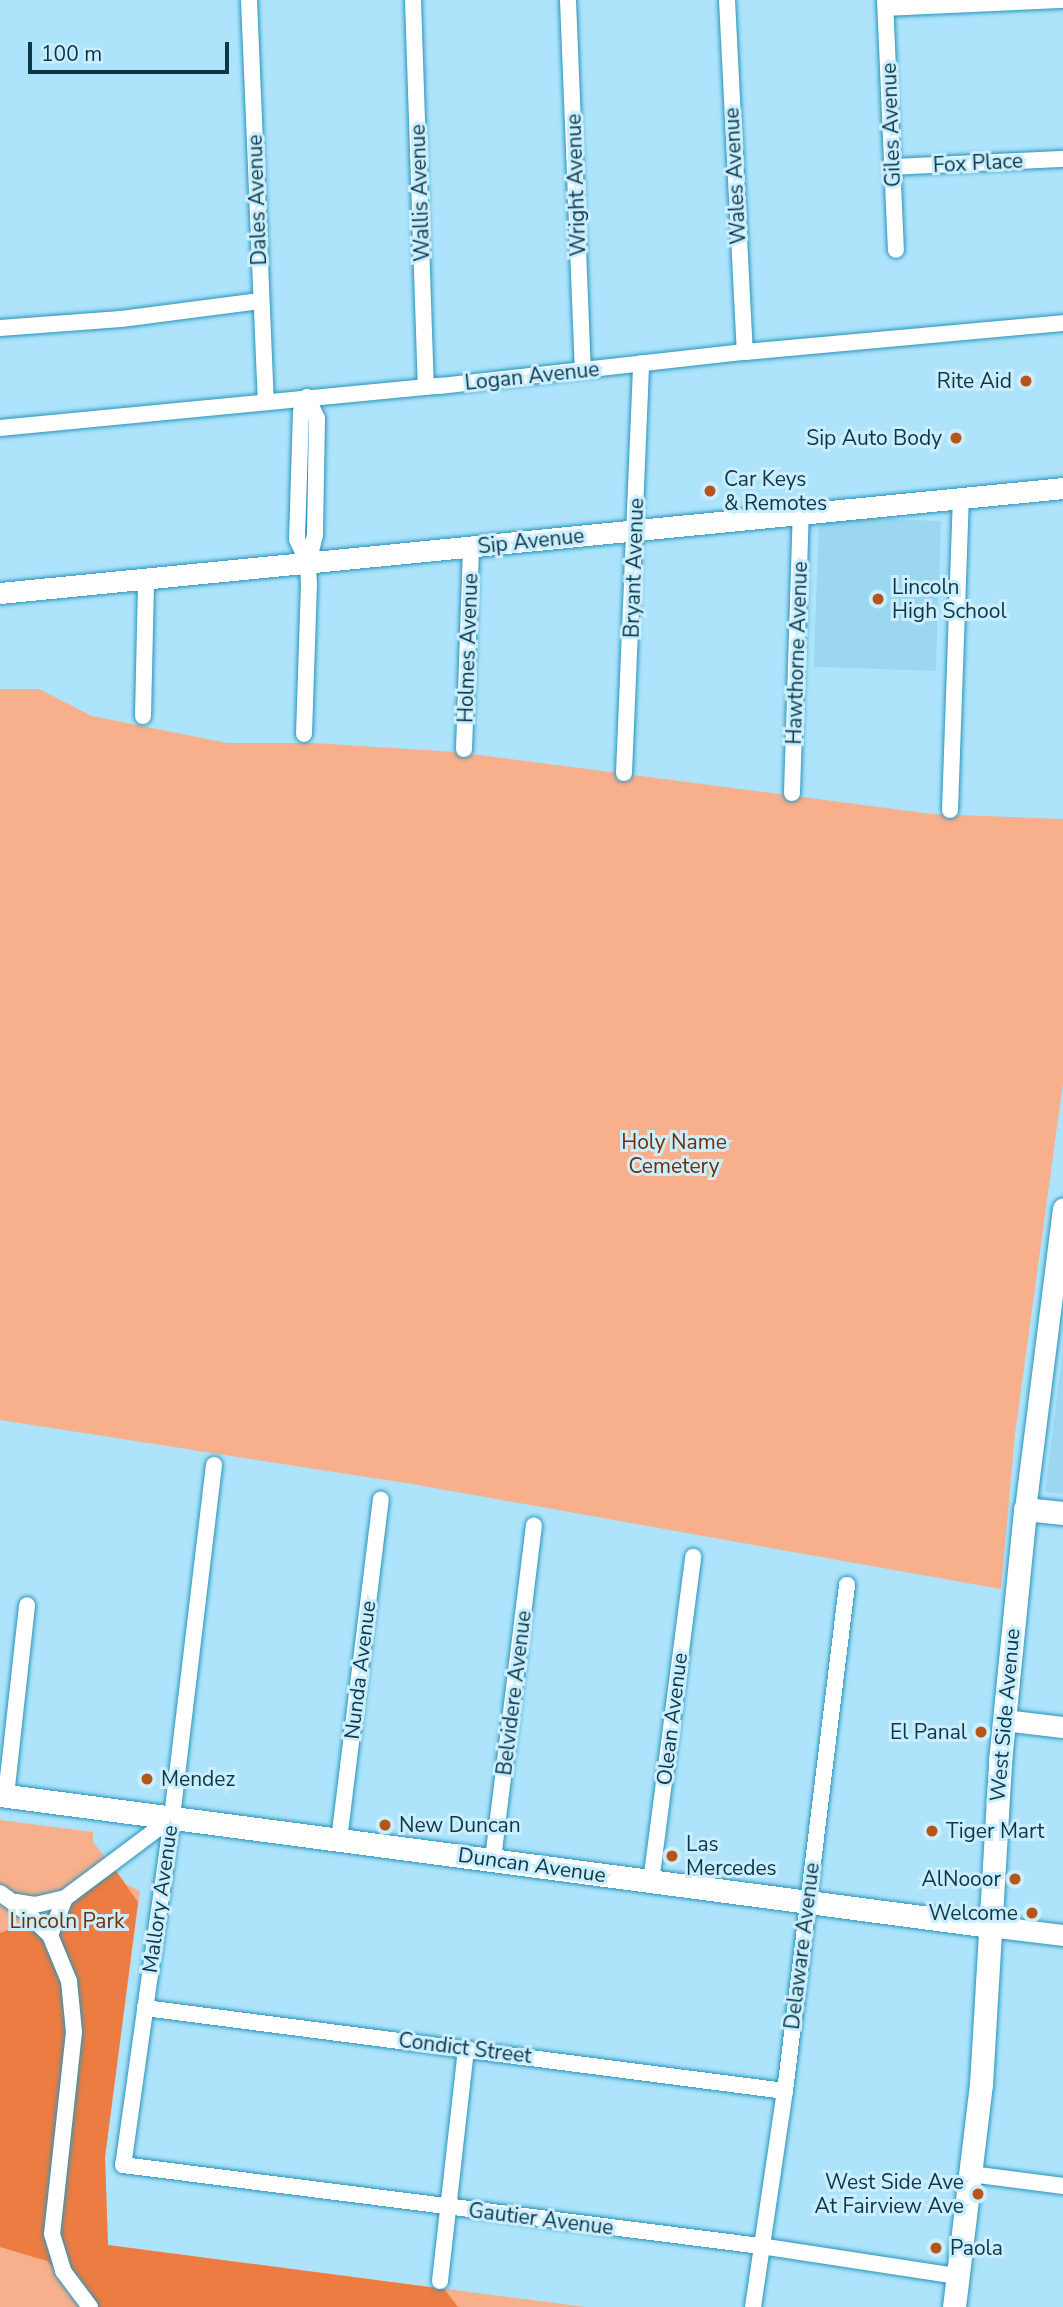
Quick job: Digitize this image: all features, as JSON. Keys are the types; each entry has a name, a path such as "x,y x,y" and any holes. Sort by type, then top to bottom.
{"main road":[{"path":"1025,1509 1063,1513"},
{"name":"West Side Avenue","path":"954,2307 981,2084 1004,1720 1025,1509"},
{"name":"Duncan Avenue","path":"3,1796 989,1926"}],"street":[{"name":"Dales Avenue","path":"249,0 266,401"},
{"name":"Wallis Avenue","path":"413,0 426,387"},
{"name":"Wright Avenue","path":"568,0 583,370"},
{"name":"Wales Avenue","path":"727,0 745,352"},
{"path":"886,4 1063,0"},
{"name":"Giles Avenue","path":"886,4 896,250"},
{"name":"Fox Place","path":"892,167 1063,159"},
{"path":"0,328 121,319 260,301"},
{"name":"Logan Avenue","path":"0,428 426,387 745,352 1063,323"},
{"name":"Bryant Avenue","path":"624,773 641,363"},
{"path":"304,734 308,563 297,539 301,412 307,397"},
{"name":"Sip Avenue","path":"0,593 1063,488"},
{"path":"950,810 961,497"},
{"name":"Hawthorne Avenue","path":"792,793 801,513"},
{"name":"Holmes Avenue","path":"464,749 471,547"},
{"path":"143,716 146,580"},
{"name":"West Side Avenue","path":"1025,1509 1057,1298 1063,1208"},
{"name":"Mallory Avenue","path":"123,2165 172,1818 214,1465"},
{"name":"Nunda Avenue","path":"339,1840 381,1500"},
{"name":"Belvidere Avenue","path":"493,1859 534,1526"},
{"name":"Olean Avenue","path":"651,1882 693,1557"},
{"name":"Delaware Avenue","path":"753,2307 785,2091 847,1585"},
{"path":"3,1796 27,1605"},
{"path":"1004,1720 1063,1727"},
{"path":"15,1902 35,1905 65,1898 172,1818"},
{"path":"0,1893 15,1902 50,1935 69,1981 74,2032 52,2234 63,2271 90,2307"},
{"path":"50,1935 65,1898"},
{"name":"Duncan Avenue","path":"989,1926 1063,1935"},
{"name":"Condict Street","path":"145,2008 785,2091"},
{"path":"440,2281 466,2048"},
{"name":"Gautier Avenue","path":"123,2165 761,2246 958,2276"},
{"path":"971,2174 1063,2186"}],"shaded area":[{"name":"Lincoln High School","path":"819,517 941,521 936,671 814,667"},
{"path":"1063,1349 1063,1494 1045,1492"}],"green space":[{"name":"Holy Name Cemetery","path":"0,689 39,689 92,716 227,743 313,743 456,752 932,814 1063,819 1063,1083 1015,1434 1001,1589 412,1484 0,1420"},
{"name":"Lincoln Park","path":"0,1820 93,1832 93,1842 126,1884 140,1891 105,2157 108,2245 586,2307 0,2307"},
{"name":"Lincoln Park","path":"116,1871 138,1902 105,2157 108,2245 444,2289 458,2307 92,2307 47,2261 0,2247 0,1933 40,1918"}],"place":[{"name":"Rite Aid","path":"1026,381"},
{"name":"Sip Auto Body","path":"956,438"},
{"name":"Car Keys & Remotes","path":"710,491"},
{"name":"Lincoln High School","path":"878,599"},
{"name":"El Panal","path":"981,1732"},
{"name":"Mendez","path":"147,1779"},
{"name":"New Duncan","path":"385,1825"},
{"name":"Tiger Mart","path":"932,1831"},
{"name":"Las Mercedes","path":"672,1856"},
{"name":"AlNooor","path":"1015,1879"},
{"name":"Welcome","path":"1032,1913"},
{"name":"West Side Ave At Fairview Ave","path":"978,2194"},
{"name":"Paola","path":"936,2248"}]}
